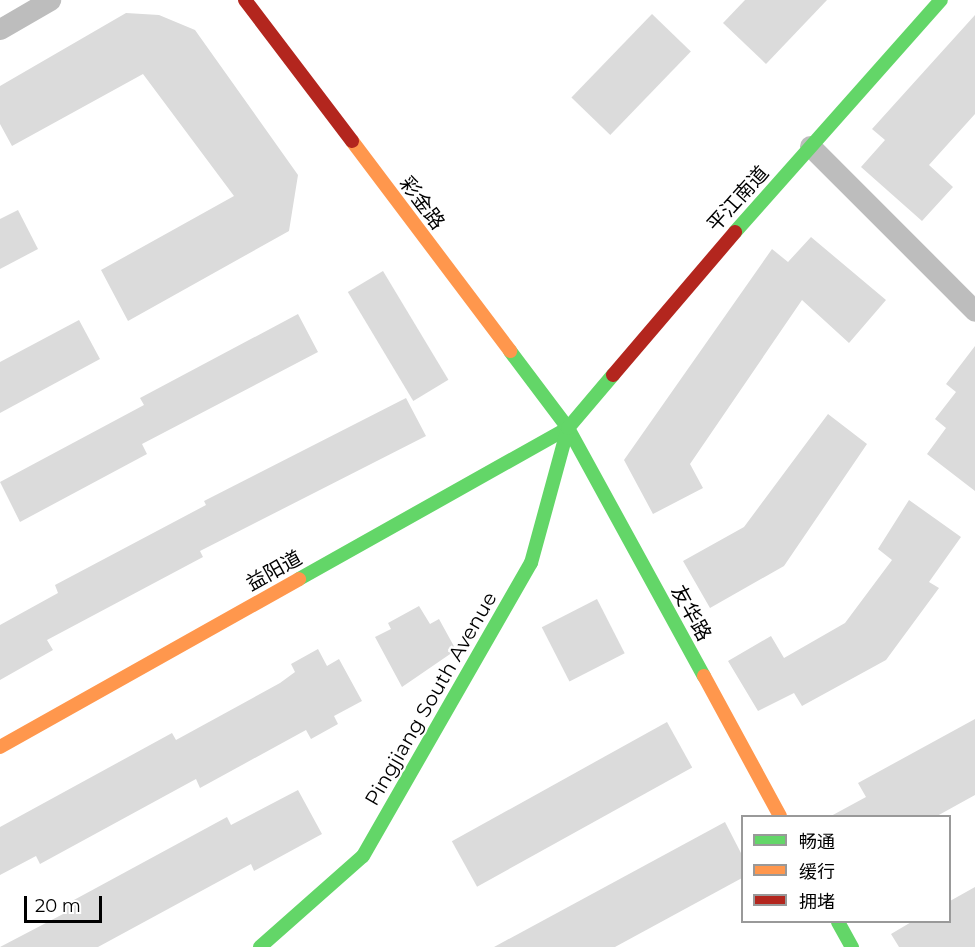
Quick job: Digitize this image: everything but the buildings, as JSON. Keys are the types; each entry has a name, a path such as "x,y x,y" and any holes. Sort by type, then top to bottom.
{"street":[{"path":"0,29 50,0"},
{"name":"彩金路","path":"245,0 568,429"},
{"name":"平江南道","path":"568,429 810,147 941,0"},
{"path":"810,147 975,311"},
{"name":"益阳道","path":"0,747 568,429"},
{"name":"友华路","path":"568,429 779,815"},
{"name":"Pingjiang South Avenue","path":"260,947 363,856 423,760 531,563 568,429"},
{"path":"839,923 852,947"}],"traffic: fast":[{"path":"735,232 941,0"},
{"path":"510,351 568,428 704,676"},
{"path":"260,947 363,856 531,563 568,428 613,375"},
{"path":"299,579 568,428"},
{"path":"839,923 852,947"}],"traffic: slow":[{"path":"352,141 510,351"},
{"path":"0,747 299,579"},
{"path":"704,676 779,815"}],"traffic: jam":[{"path":"245,0 352,141"},
{"path":"613,375 735,232"}]}
